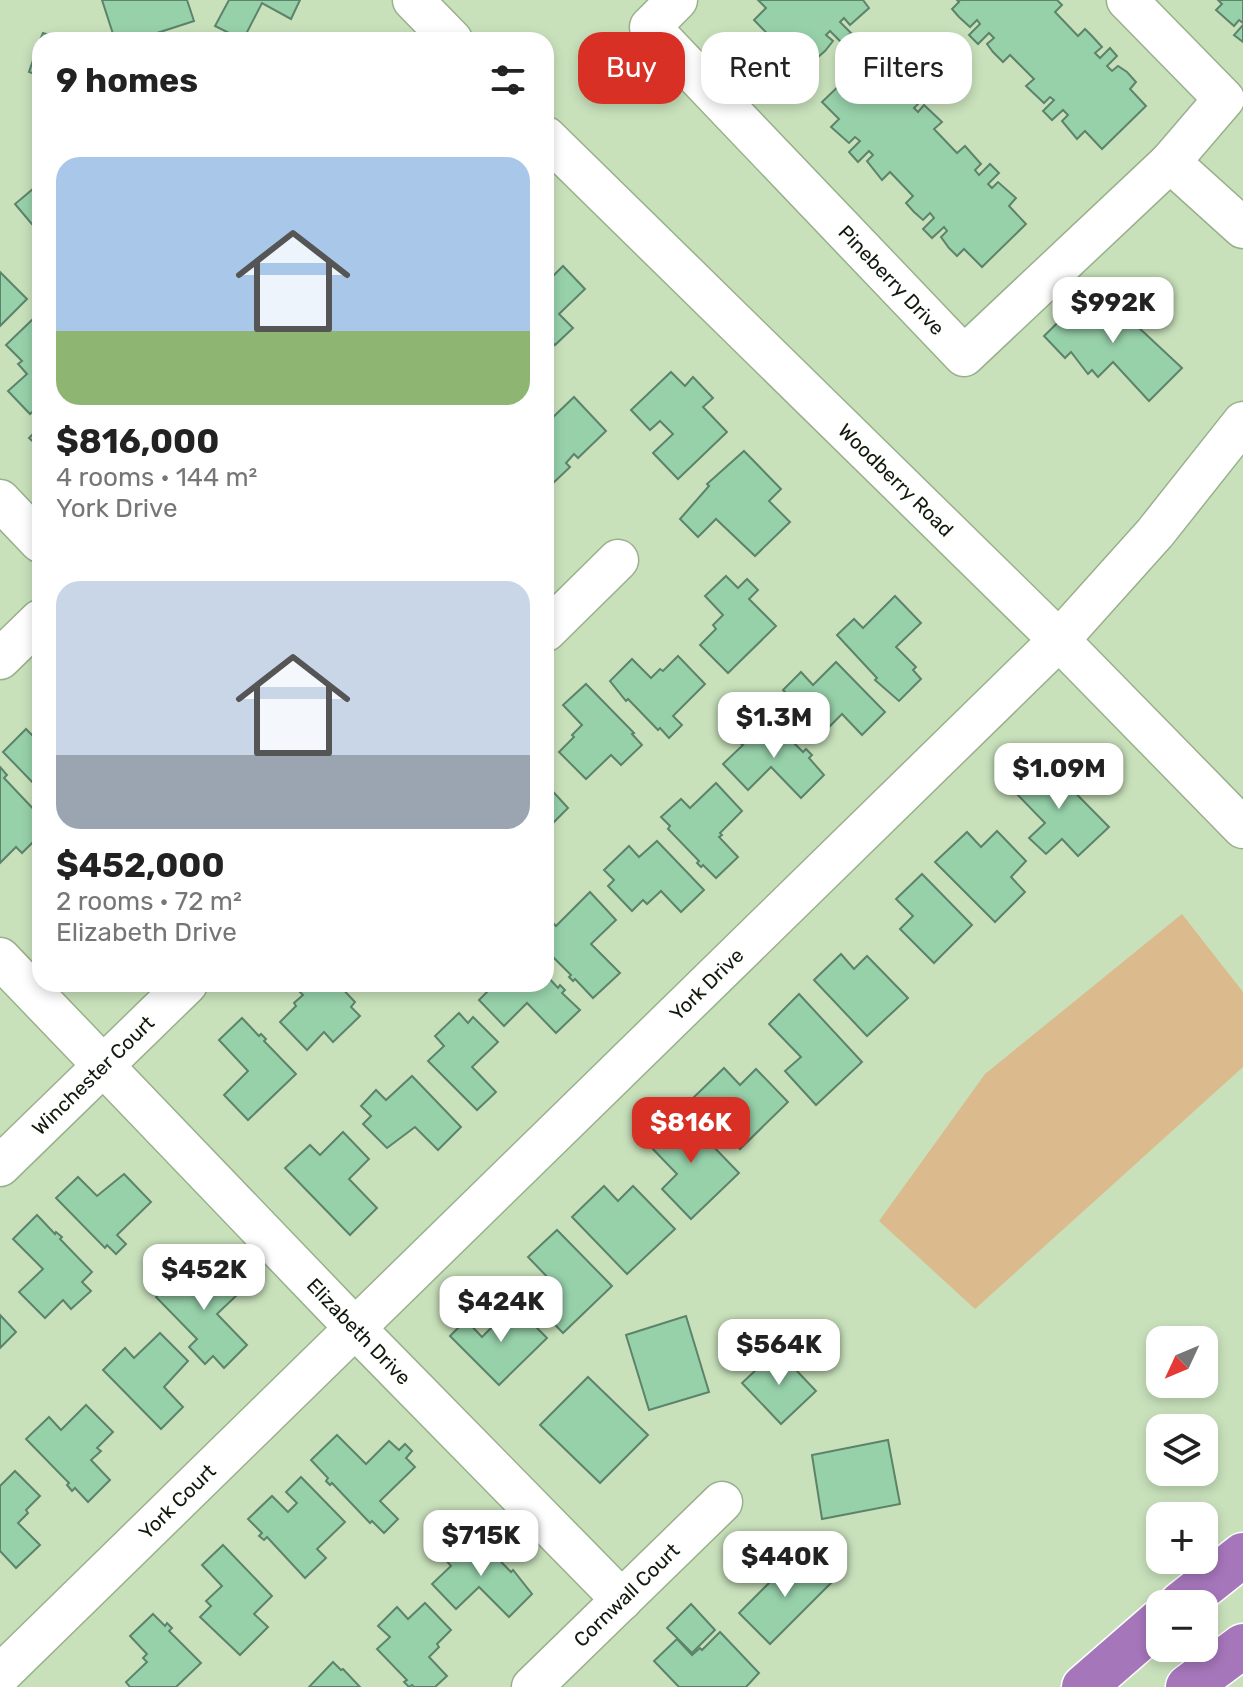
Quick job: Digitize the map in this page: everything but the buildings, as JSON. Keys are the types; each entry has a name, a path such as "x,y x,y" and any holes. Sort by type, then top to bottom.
{"highway":[{"path":"1199,1590 1243,1555"},
{"path":"1084,1687 1146,1633"},
{"path":"1188,1687 1243,1646"}],"street":[{"path":"413,0 444,32"},
{"name":"Pineberry Drive","path":"677,0 650,27 964,356 1170,162"},
{"path":"1127,0 1224,99 1170,162 1243,228"},
{"name":"Woodberry Road","path":"554,145 1059,640 1243,828"},
{"name":"York Drive","path":"356,1329 1059,640 1155,533 1243,422"},
{"path":"0,500 32,534"},
{"path":"554,623 618,560"},
{"path":"0,659 32,628"},
{"name":"Elizabeth Drive","path":"0,958 32,991"},
{"name":"Elizabeth Drive","path":"33,992 356,1329 622,1600"},
{"name":"Winchester Court","path":"0,1166 179,992"},
{"name":"York Court","path":"0,1675 356,1329"},
{"name":"Cornwall Court","path":"532,1687 722,1502"}],"shaded area":[{"path":"1182,914 1243,992 1243,1067 975,1309 879,1221 985,1074"}]}
